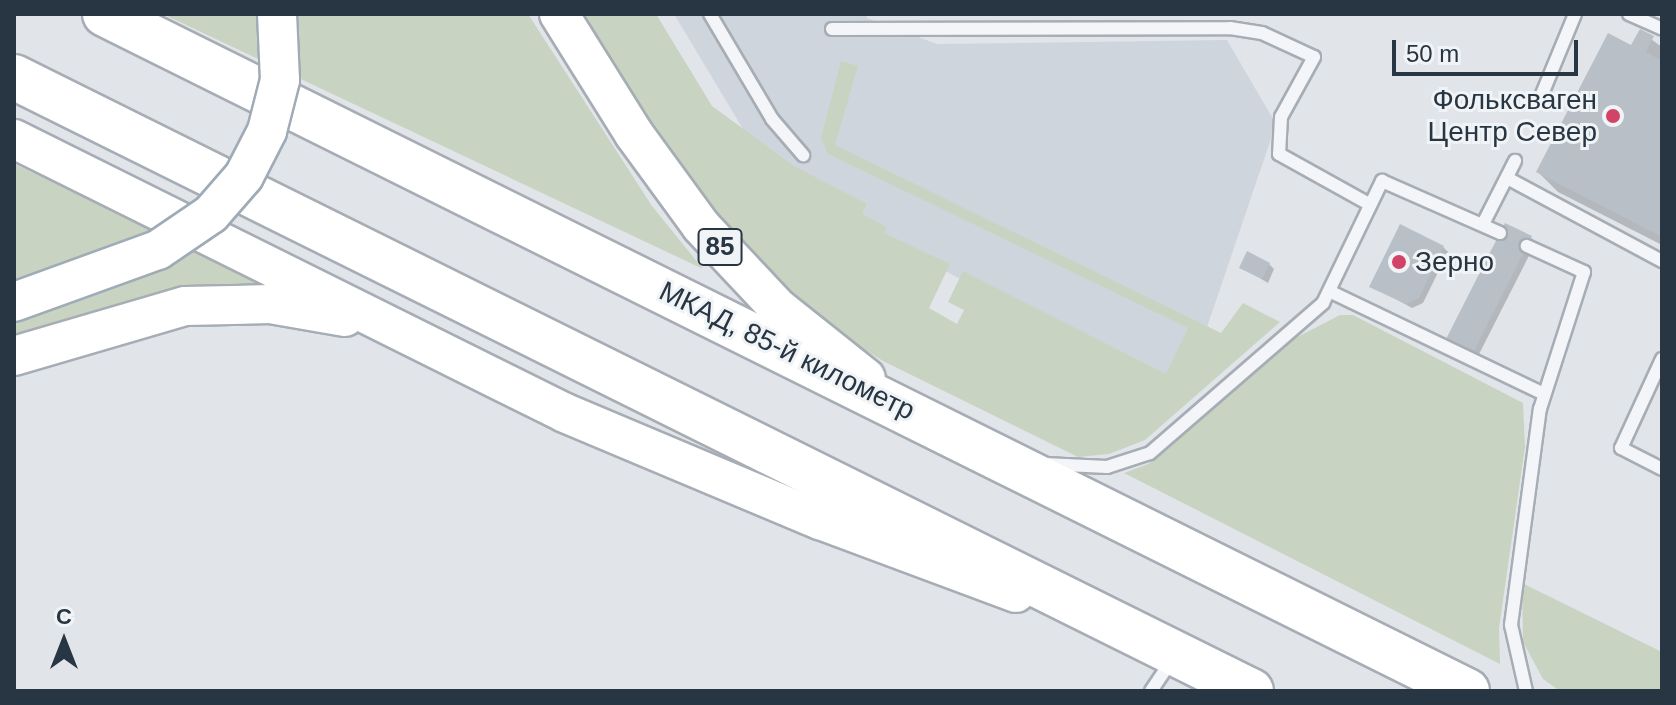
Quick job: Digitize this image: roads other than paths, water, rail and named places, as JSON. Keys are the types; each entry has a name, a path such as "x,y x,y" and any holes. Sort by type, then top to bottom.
{"highway":[{"name":"МКАД, 85-й километр","path":"105,14 1467,691"},
{"path":"14,77 1251,691"}],"main road":[{"path":"14,302 158,250 211,214 244,176 267,131 280,80 277,14"},
{"name":"85","path":"559,14 634,134 701,226 778,308 851,368 938,427"},
{"path":"14,139 565,413 820,520 1169,650"},
{"path":"14,356 133,317 229,301 308,308 438,350"}],"lane":[{"path":"710,14 772,119 803,155"},
{"path":"1540,99 1575,14"},
{"path":"1629,14 1662,29"},
{"path":"832,29 1230,28 1262,33 1314,57 1281,117 1279,154 1369,204"},
{"path":"1483,224 1509,179 1515,161"},
{"path":"1509,179 1662,261"},
{"path":"1010,463 1107,467 1150,453 1331,292 1382,181 1500,233"},
{"path":"1526,691 1511,625 1542,393 1584,272 1527,246"},
{"path":"1331,292 1542,393"},
{"path":"1662,359 1621,448 1662,469"},
{"path":"1151,691 1169,650"}],"place":[{"name":"Фольксваген Центр Север","path":"1613,116"},
{"name":"Зерно","path":"1399,262"}]}
